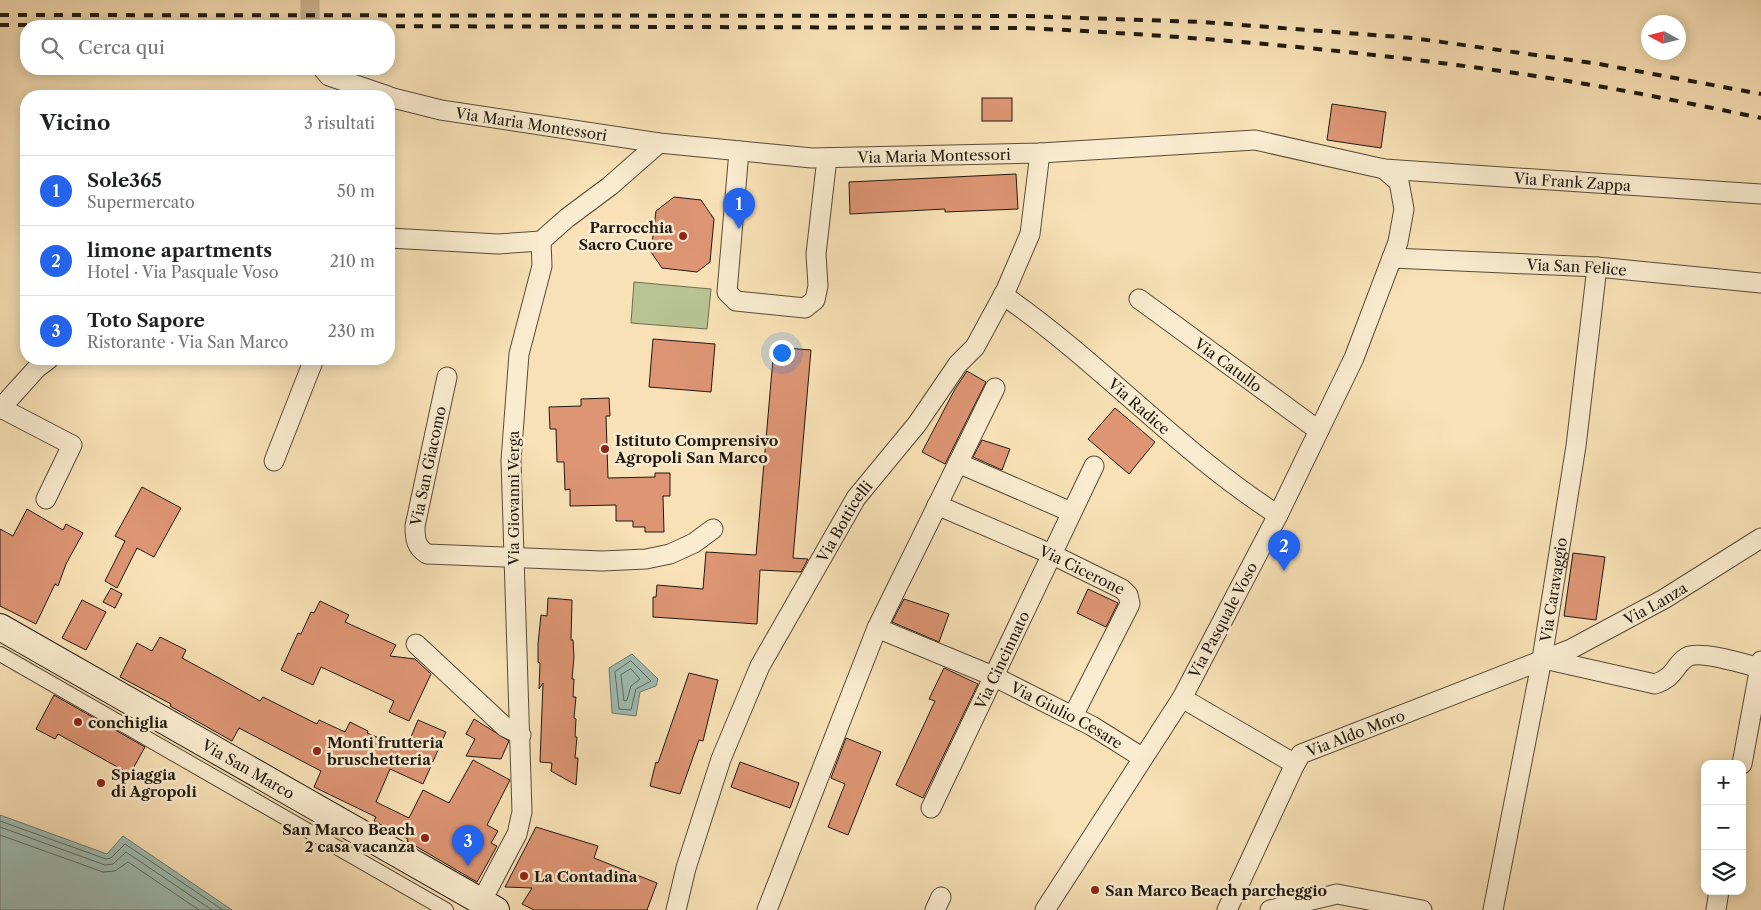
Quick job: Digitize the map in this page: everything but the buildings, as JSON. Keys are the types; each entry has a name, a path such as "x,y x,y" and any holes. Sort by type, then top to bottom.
{"main road":[{"name":"Via San Marco","path":"0,627 489,906"}],"street":[{"name":"Via Maria Montessori","path":"328,75 370,90"},
{"name":"Via Maria Montessori","path":"395,98 441,110 659,143 827,158 1040,153 1255,140 1384,169"},
{"path":"395,238 498,244 541,241 567,218 610,186 659,143"},
{"path":"739,151 727,292 736,301 804,308 815,300 818,286 816,254 827,158"},
{"name":"Via Botticelli","path":"676,910 686,868 721,759 760,666 856,498 917,424 958,364 975,347 1003,295 1030,234 1040,153"},
{"path":"1384,169 1399,182 1404,209 1398,242 1392,258"},
{"name":"Via Frank Zappa","path":"1384,169 1761,194"},
{"name":"Via Giovanni Verga","path":"489,906 517,834 522,812 512,557 511,460 513,407 519,354 542,266 541,241"},
{"name":"Via San Felice","path":"1392,258 1597,267 1761,283"},
{"name":"Via Pasquale Voso","path":"1045,910 1182,698 1278,515 1354,358 1392,258"},
{"name":"Via Caravaggio","path":"1492,910 1542,659 1576,446 1597,267"},
{"name":"Via Radice","path":"1003,295 1031,314 1100,370 1239,490 1278,515"},
{"name":"Via Catullo","path":"1139,299 1318,430"},
{"path":"41,365 0,408 72,446 46,499"},
{"path":"274,461 312,365"},
{"name":"Via San Giacomo","path":"447,377 414,526 415,539 419,549 427,554 602,561 646,559 670,554 694,544 713,530"},
{"path":"767,910 877,628 995,388"},
{"path":"958,463 1072,512"},
{"name":"Via Cincinnato","path":"931,808 1094,466"},
{"name":"Via Cicerone","path":"937,505 1051,554 1122,589 1128,595 1130,604 1073,716"},
{"name":"Via Lanza","path":"1542,659 1571,649 1664,599 1761,538"},
{"name":"Via Giulio Cesare","path":"877,628 993,676 1073,716 1143,758"},
{"path":"416,644 504,727 520,735"},
{"path":"0,654 446,910"},
{"path":"1542,659 1655,684 1668,679 1687,657 1697,654 1760,664 1743,760"},
{"name":"Via Aldo Moro","path":"1182,698 1295,764 1301,754 1512,673 1542,659"},
{"path":"1227,910 1295,764"},
{"path":"1270,910 1337,894 1422,910"},
{"path":"1716,910 1718,895"}],"green space":[{"path":"634,282 711,289 707,329 631,323"}],"water":[{"path":"632,654 658,679 656,686 640,692 636,716 612,713 609,668"},
{"path":"0,815 107,854 123,836 232,910 0,910"}],"tunnel":[{"path":"310,0 310,20"}],"railway":[{"path":"0,15 1024,16 1203,22 1413,38 1599,64 1761,94"},
{"path":"0,25 20,25"},
{"path":"395,26 1024,28 1154,35 1413,59 1597,86 1761,118"}],"place":[{"name":"Sole365","path":"739,229"},
{"name":"Parrocchia Sacro Cuore","path":"683,236"},
{"name":"Istituto Comprensivo Agropoli San Marco","path":"605,449"},
{"name":"limone apartments","path":"1284,571"},
{"name":"conchiglia","path":"78,722"},
{"name":"Monti frutteria bruschetteria","path":"317,751"},
{"name":"Spiaggia di Agropoli","path":"101,783"},
{"name":"San Marco Beach 2 casa vacanza","path":"425,838"},
{"name":"Toto Sapore","path":"468,866"},
{"name":"La Contadina","path":"524,876"},
{"name":"San Marco Beach parcheggio","path":"1095,890"}]}
